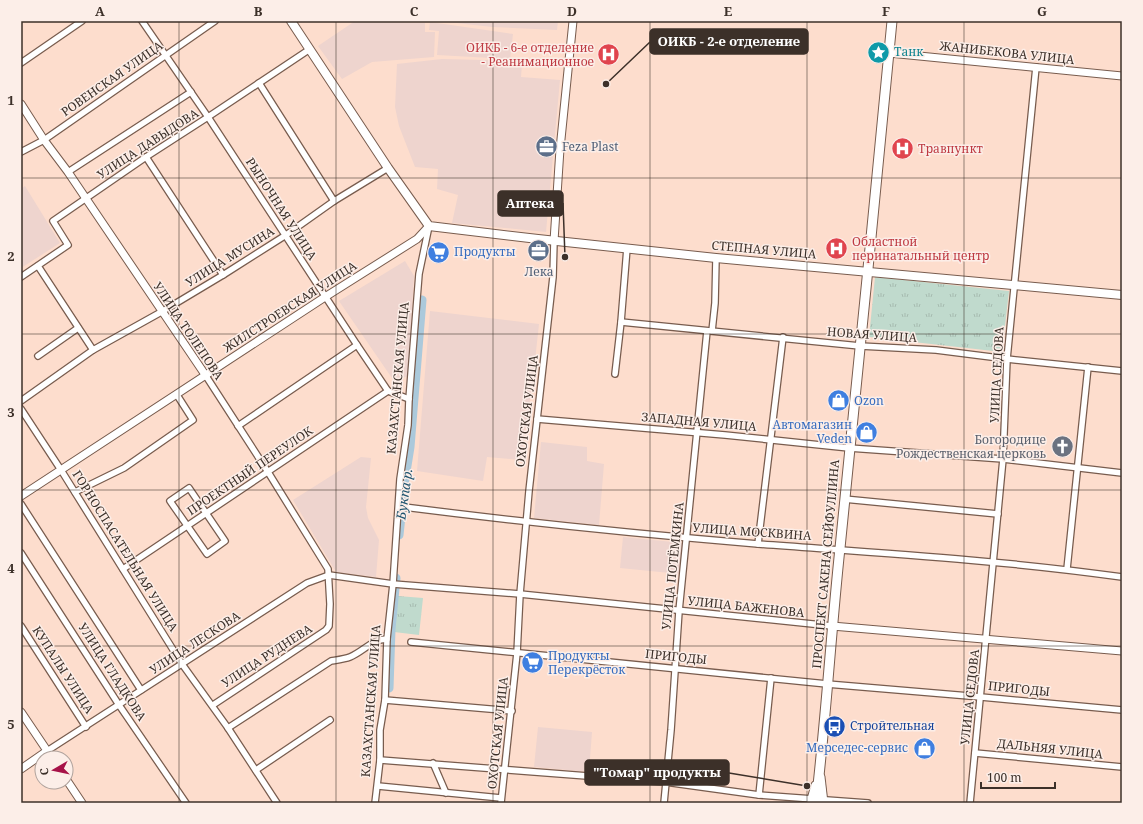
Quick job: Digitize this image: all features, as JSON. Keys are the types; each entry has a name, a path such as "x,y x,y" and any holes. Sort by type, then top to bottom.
{"main road":[{"path":"291,21 388,168 429,226"},
{"name":"ПРОСПЕКТ САКЕНА СЕЙФУЛЛИНА","path":"817,801 839,550 892,21"},
{"name":"СТЕПНАЯ УЛИЦА","path":"429,226 716,258 1122,295"}],"street":[{"name":"РЫНОЧНАЯ УЛИЦА","path":"142,21 208,117 356,345 388,391"},
{"name":"РОВЕНСКАЯ УЛИЦА","path":"21,152 44,140 215,21"},
{"name":"ОХОТСКАЯ УЛИЦА","path":"501,801 512,712 526,522 553,277 560,149 573,21"},
{"path":"21,63 81,22"},
{"name":"УЛИЦА ДАВЫДОВА","path":"21,277 68,245 53,221 146,157 310,49"},
{"name":"ЖАНИБЕКОВА УЛИЦА","path":"889,53 1122,76"},
{"name":"УЛИЦА СЕДОВА","path":"970,803 1003,459 1007,359 1036,68"},
{"path":"259,83 334,201"},
{"path":"68,172 191,92"},
{"name":"УЛИЦА ТОЛЕПОВА","path":"21,104 44,140 68,172 206,376 268,472 328,570 329,575"},
{"path":"146,157 223,275"},
{"name":"УЛИЦА МУСИНА","path":"21,401 93,350 223,275 286,235 334,201 388,168"},
{"name":"ЖИЛСТРОЕВСКАЯ УЛИЦА","path":"21,496 206,376 325,296 417,239 429,226"},
{"name":"КАЗАХСТАНСКАЯ УЛИЦА","path":"375,803 380,760 380,730 385,700 387,639 393,584 399,486 408,425 419,274 429,226"},
{"path":"615,374 627,248"},
{"name":"УЛИЦА ПОТЁМКИНА","path":"664,803 665,782 672,730 679,611 709,331 715,303 716,258"},
{"path":"38,266 93,350"},
{"name":"НОВАЯ УЛИЦА","path":"621,322 860,346 936,350 1122,371"},
{"path":"38,356 78,328"},
{"path":"758,544 772,440 783,338"},
{"path":"238,426 356,345"},
{"path":"1067,569 1088,367"},
{"path":"388,391 409,399"},
{"name":"ПРОЕКТНЫЙ ПЕРЕУЛОК","path":"123,569 388,391"},
{"path":"75,492 124,468 193,420 177,395"},
{"name":"ГОРНОСПАСАТЕЛЬНАЯ УЛИЦА","path":"21,409 75,492 182,664 213,705 277,803"},
{"name":"ЗАПАДНАЯ УЛИЦА","path":"537,419 849,448 1003,459 1122,473"},
{"path":"189,488 207,514 226,541 207,554 170,500 189,488"},
{"path":"844,499 998,514"},
{"path":"21,504 141,690"},
{"name":"УЛИЦА МОСКВИНА","path":"404,506 526,522 687,538 994,562 1067,569 1122,577"},
{"name":"УЛИЦА ГЛАДКОВА","path":"21,553 119,705 186,803"},
{"name":"УЛИЦА ЛЕСКОВА","path":"49,750 308,583 329,575 393,584"},
{"name":"УЛИЦА РУДНЕВА","path":"213,705 326,630 329,626 329,575"},
{"name":"УЛИЦА БАЖЕНОВА","path":"393,584 520,594 832,626 1122,651"},
{"name":"КУПАЛЫ УЛИЦА","path":"21,626 86,727"},
{"path":"228,728 331,661 350,657 380,639 387,639"},
{"name":"ПРИГОДЫ","path":"411,642 827,684 1122,710"},
{"path":"759,795 771,678"},
{"path":"385,700 512,712"},
{"path":"21,712 46,750"},
{"path":"256,770 330,720"},
{"name":"ДАЛЬНЯЯ УЛИЦА","path":"975,753 1122,767"},
{"name":"УЛИЦА ЛЕСКОВА","path":"21,769 34,760"},
{"path":"380,760 665,782 759,795 817,801 868,803"},
{"path":"433,763 446,793"},
{"path":"378,786 446,793 501,801"},
{"path":"73,790 82,803"}],"shaded area":[{"path":"355,21 425,23 425,32 435,32 434,57 372,62 342,79 318,46"},
{"path":"439,21 558,21 557,30 492,27"},
{"path":"430,22 513,34 510,59 437,55 439,31 429,30"},
{"path":"442,59 511,62 522,64 521,77 560,80 546,232 452,223 458,195 437,189 438,169 415,167 399,126 395,107 397,64"},
{"path":"25,186 60,243 21,268 21,189"},
{"path":"405,261 414,276 408,376 394,381 339,301"},
{"path":"430,311 539,324 533,379 521,460 487,457 483,481 417,471"},
{"path":"541,442 587,447 587,461 604,464 599,525 534,518"},
{"path":"361,457 371,458 366,507 368,518 379,540 376,577 336,572 293,500"},
{"path":"623,537 683,543 680,574 620,568"},
{"path":"538,727 592,732 589,772 534,767"}],"green space":[{"path":"875,277 1009,291 1002,352 869,337"},
{"path":"398,596 423,598 419,635 394,632"}],"waterway":[{"name":"Букпа р.","path":"399,535 410,447 422,300"},
{"name":"Букпа р.","path":"389,688 391,629 396,578"}],"place":[{"name":"Танк","path":"879,52"},
{"name":"ОИКБ - 6-е отделение - Реанимационное","path":"609,55"},
{"name":"ОИКБ - 2-е отделение","path":"606,84"},
{"name":"Feza Plast","path":"546,147"},
{"name":"Травпункт","path":"902,149"},
{"name":"Областной перинатальный центр","path":"836,249"},
{"name":"Лека","path":"539,251"},
{"name":"Продукты","path":"439,252"},
{"name":"Аптека","path":"565,257"},
{"name":"Ozon","path":"839,401"},
{"name":"Автомагазин Veden","path":"867,432"},
{"name":"Богородице Рождественская церковь","path":"1062,447"},
{"name":"Продукты Перекрёсток","path":"532,663"},
{"name":"Стройтельная","path":"834,726"},
{"name":"Мерседес-сервис","path":"924,748"},
{"name":"\"Томар\" продукты","path":"807,786"}]}
